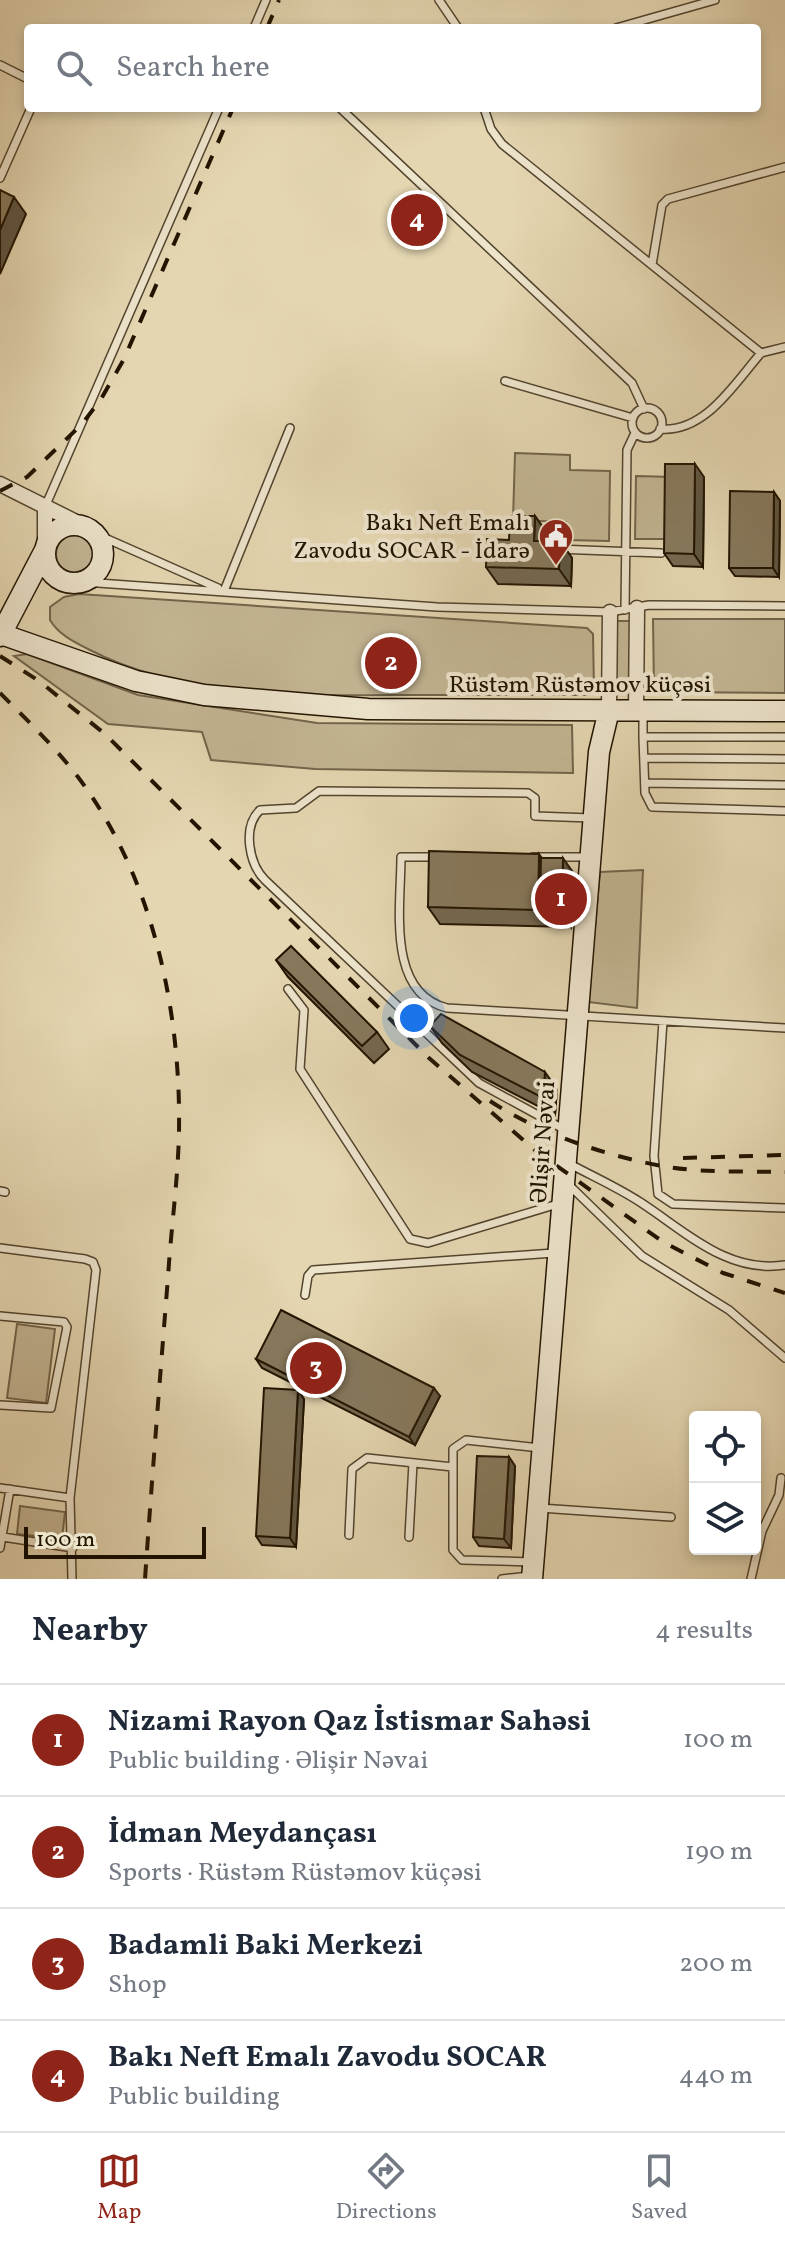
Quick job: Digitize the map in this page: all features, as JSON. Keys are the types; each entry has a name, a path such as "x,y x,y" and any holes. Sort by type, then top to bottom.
{"street":[{"path":"0,484 91,530 102,544 101,567 84,582 61,580 46,562 45,507"},
{"path":"0,635 55,531 65,526 91,530"},
{"path":"624,610 640,710"},
{"path":"609,710 624,610"},
{"name":"Rüstəm Rüstəmov küçəsi","path":"0,635 152,686 204,695 368,709 785,711"},
{"name":"Əlişir Nəvai","path":"533,1573 599,752 609,710"}],"lane":[{"path":"256,24 266,0"},
{"path":"439,0 455,24"},
{"path":"630,24 715,0"},
{"path":"0,65 24,77"},
{"path":"1,175 29,112"},
{"path":"45,507 217,112"},
{"path":"344,112 632,383 644,409 658,414 660,429"},
{"path":"485,112 491,129 502,144 761,353"},
{"path":"652,265 662,205 668,199 785,167"},
{"path":"635,433 649,438 660,429 678,430 701,419 761,353 785,347"},
{"path":"505,381 633,418"},
{"path":"633,418 644,409"},
{"path":"624,610 627,450 635,433 633,418"},
{"path":"224,591 290,428"},
{"path":"91,530 224,591"},
{"path":"554,549 661,553"},
{"path":"84,582 437,607 624,610 785,606"},
{"path":"640,710 648,804 657,809 785,811"},
{"path":"643,737 785,737"},
{"path":"645,758 785,759"},
{"path":"645,783 785,785"},
{"path":"569,1132 479,1083 259,874 251,859 251,823 260,810 296,808 319,791 528,793 535,798 535,816 594,818"},
{"path":"449,857 401,857 401,946 408,977 425,1001 447,1008 785,1028"},
{"path":"528,857 591,857"},
{"path":"288,989 304,1010 300,1069 410,1239 428,1243 563,1202"},
{"path":"663,1021 654,1156 658,1194 673,1204 785,1208"},
{"path":"565,1171 638,1201 702,1245 743,1264 785,1265"},
{"path":"565,1171 642,1256 729,1310 785,1358"},
{"path":"0,1248 85,1259 93,1262 96,1270 70,1498 72,1579"},
{"path":"305,1295 308,1276 313,1270 559,1253"},
{"path":"0,1316 64,1322 67,1327 54,1405 44,1410 0,1405"},
{"path":"533,1573 462,1560 453,1550 453,1449 466,1440 542,1448"},
{"path":"349,1535 352,1469 367,1458 453,1467"},
{"path":"409,1537 413,1463"},
{"path":"751,1579 762,1531 779,1495 781,1478"},
{"path":"0,1488 70,1498"},
{"path":"0,1548 10,1489"},
{"path":"538,1508 671,1517"},
{"path":"3,1537 73,1548"},
{"path":"502,1579 533,1573"}],"shaded area":[{"path":"515,453 570,455 570,470 610,471 609,541 566,540 566,522 513,520"},
{"path":"636,476 674,477 673,539 635,539"},
{"path":"75,535 88,541 94,554 88,567 75,573 62,567 56,554 62,541"},
{"path":"79,594 587,628 593,634 594,691 589,695 320,695 240,691 200,685 124,665 62,633 50,620 50,607 64,597"},
{"path":"653,619 785,619 785,693 654,692"},
{"path":"616,621 632,621 632,691 615,692"},
{"path":"27,654 138,695 317,723 572,725 573,773 315,769 211,760 202,732 108,724 14,656"},
{"path":"643,870 637,1008 588,1002 600,872"},
{"path":"17,1324 55,1329 46,1403 7,1398"},
{"path":"20,1506 65,1512 62,1539 17,1534"}],"building":[{"path":"0,190 14,197 0,230"},
{"path":"665,464 695,464 694,554 664,553"},
{"path":"730,491 774,492 773,568 729,568"},
{"path":"510,516 535,516 534,541 560,541 559,569 486,567 487,539 509,540"},
{"path":"429,851 539,854 538,910 428,907"},
{"path":"541,858 563,858 562,915 540,914"},
{"path":"291,946 377,1032 362,1046 276,960"},
{"path":"441,1014 545,1072 543,1098 460,1055 430,1026"},
{"path":"281,1310 434,1388 409,1437 256,1359"},
{"path":"264,1388 298,1390 290,1538 256,1536"},
{"path":"477,1456 509,1457 504,1539 473,1537"}],"railway":[{"path":"269,24 279,0"},
{"path":"0,491 27,477 82,424 101,399 124,359 231,112"},
{"path":"0,656 39,681 105,734 429,1058 536,1151 663,1242 723,1273 785,1293"},
{"path":"0,693 69,766 104,816 126,858 143,901 168,992 175,1039 179,1132 145,1579"},
{"path":"490,1101 553,1134 645,1163 712,1171 785,1172"},
{"path":"683,1158 785,1155"}],"place":[{"name":"Bakı Neft Emalı Zavodu SOCAR","path":"417,220"},
{"name":"Bakı Neft Emalı Zavodu SOCAR - İdarə","path":"556,567"},
{"name":"İdman Meydançası","path":"391,663"},
{"name":"Nizami Rayon Qaz İstismar Sahəsi","path":"561,899"},
{"name":"Badamli Baki Merkezi","path":"316,1368"}]}
